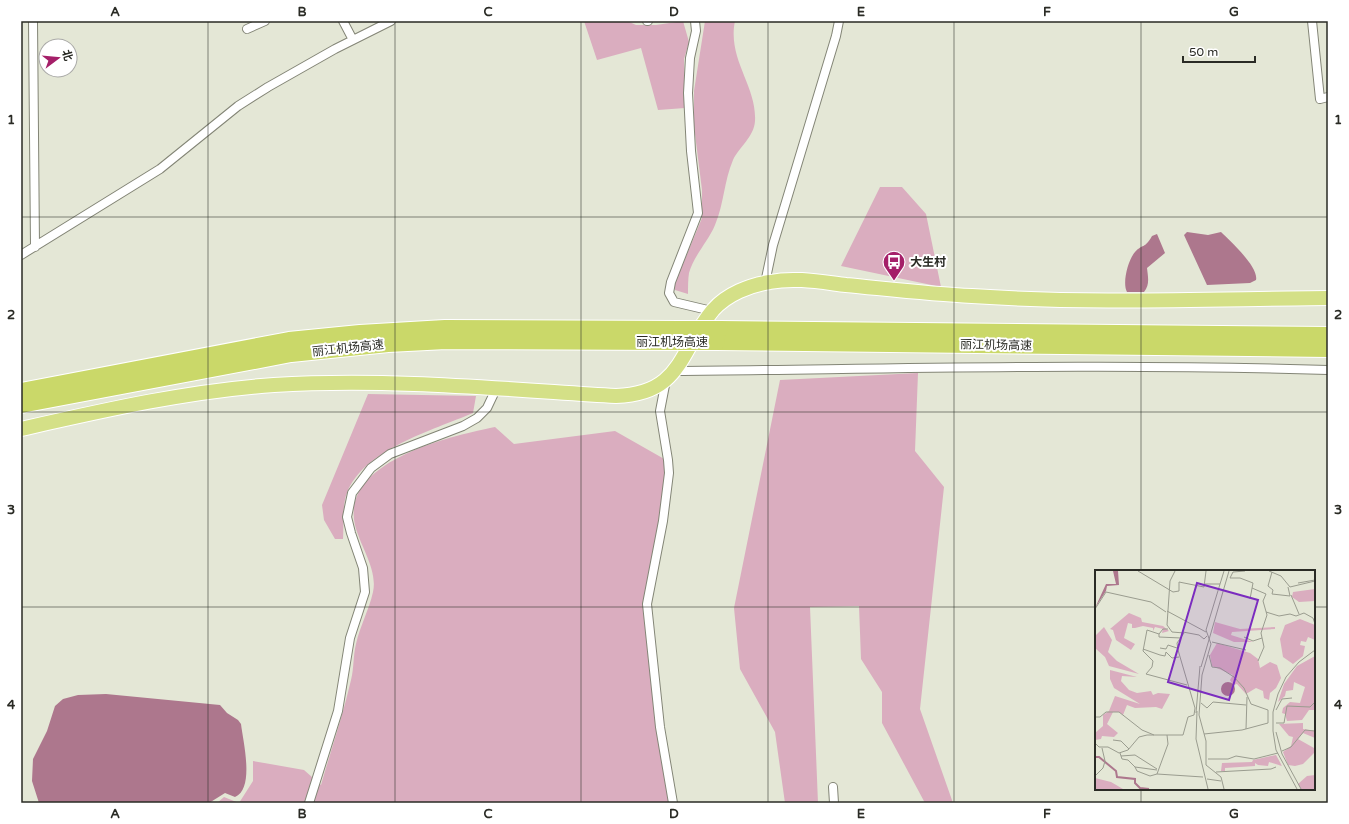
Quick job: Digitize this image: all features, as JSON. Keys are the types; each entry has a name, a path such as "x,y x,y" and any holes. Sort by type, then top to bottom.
{"highway":[{"path":"21,429 152,401 214,391 273,386 374,383 625,396 643,392 670,375 712,311 726,299 736,293 765,283 796,280 996,298 1138,300 1328,298"},
{"name":"丽江机场高速","path":"21,391 289,340 340,335 445,328 678,336"},
{"name":"丽江机场高速","path":"21,405 291,354 335,349 446,341 678,336 1328,335"},
{"name":"丽江机场高速","path":"719,336 1328,349"}],"street":[{"path":"33,21 34,247"},
{"path":"247,29 265,21"},
{"path":"343,21 353,40"},
{"path":"21,255 160,169 238,106 301,67 391,21"},
{"path":"695,21 696,31 690,58 688,93 691,151 698,213 671,282 669,293 674,302 712,311"},
{"path":"765,283 773,245 836,36 839,21"},
{"path":"1312,21 1320,99 1328,97"},
{"path":"673,803 660,727 647,611 664,522 669,474 660,411 670,375 1032,368 1256,367 1328,370"},
{"path":"309,803 338,711 350,638 365,592 363,568 350,533 347,517 349,501 352,493 371,468 390,454 463,426 477,418 487,408 496,389"},
{"path":"833,787 834,803"}],"shaded area":[{"path":"584,21 627,21 636,25 656,25 683,21 689,42 684,59 685,108 658,110 641,48 597,60"},
{"path":"705,21 735,21 735,48 752,96 755,121 752,132 733,160 715,225 691,266 689,273 688,294 675,290 675,283 702,218 702,190 694,126 694,91"},
{"path":"880,187 902,187 926,214 941,287 841,266"},
{"path":"1187,232 1208,235 1221,232 1249,261 1256,275 1256,280 1250,283 1207,285 1184,235"},
{"path":"1157,234 1165,253 1147,268 1148,284 1144,292 1127,292 1125,277 1132,256 1137,250 1147,243 1152,236"},
{"path":"918,373 915,451 944,487 920,709 953,803 925,803 882,723 882,692 861,659 859,606 810,607 818,803 785,803 775,732 740,669 734,608 780,380"},
{"path":"368,394 476,396 473,413 401,443 383,453 355,478 345,498 343,539 335,539 324,520 322,505"},
{"path":"495,427 514,444 615,431 666,460 661,521 644,604 670,803 239,803 253,781 253,761 304,770 321,785 348,693 352,676 355,648 373,592 374,584 371,567 355,525 355,503 364,484 381,468 403,455 427,445 452,437"},
{"path":"106,694 220,705 227,713 238,720 241,724 245,752 246,775 245,785 241,792 235,797 225,793 209,803 39,803 32,781 33,759 47,731 55,706 63,699 78,695"},
{"path":"224,797 239,803 217,803"}],"place":[{"name":"大生村","path":"894,282"}]}
